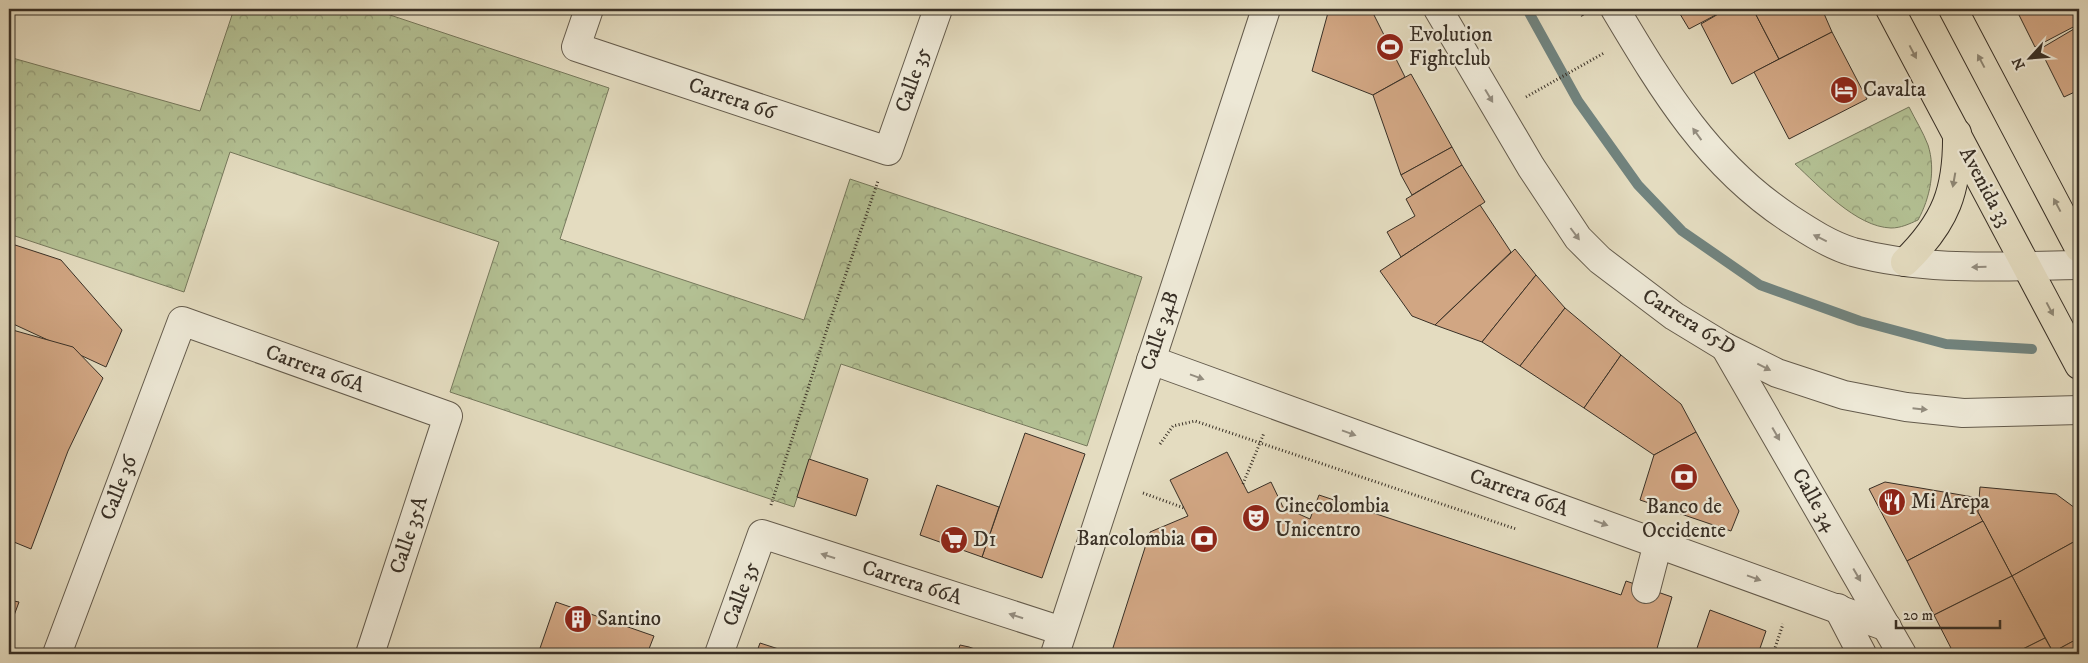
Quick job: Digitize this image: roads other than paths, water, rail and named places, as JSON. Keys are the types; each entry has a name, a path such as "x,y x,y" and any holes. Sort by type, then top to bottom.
{"main road":[{"name":"Avenida 33","path":"1890,9 2079,365"},
{"path":"1953,9 2079,248"},
{"path":"1905,262 1925,242 1942,218 1952,190 1958,161 1956,132"}],"street":[{"name":"Carrera 66","path":"590,9 576,47 888,151"},
{"name":"Calle 35","path":"888,151 938,9"},
{"name":"Calle 34B","path":"1059,643 1266,9"},
{"name":"Carrera 65D","path":"1438,9 1527,160 1578,238 1600,260 1674,316 1724,347 1777,373 1844,395 1906,407 1962,413 2079,410"},
{"path":"1615,9 1669,96 1701,140 1736,178 1776,210 1818,238 1853,252 1905,262 1971,267 2079,265"},
{"name":"Carrera 66A","path":"182,321 448,416"},
{"name":"Calle 36","path":"57,654 182,321"},
{"name":"Calle 34","path":"1724,347 1902,654"},
{"name":"Carrera 66A","path":"1151,360 1887,626"},
{"name":"Calle 35A","path":"370,654 448,416"},
{"name":"Calle 35","path":"719,654 762,534"},
{"name":"Carrera 66A","path":"762,534 1059,643"},
{"path":"1646,589 1658,543"},
{"path":"1838,608 1862,654"}],"waterway":[{"path":"1527,9 1578,101 1638,185 1682,231 1760,285 1860,321 1946,344 2032,349"}],"place":[{"name":"Evolution Fightclub","path":"1390,47"},
{"name":"Cavalta","path":"1844,90"},
{"name":"Banco de Occidente","path":"1684,477"},
{"name":"Mi Arepa","path":"1892,502"},
{"name":"Cinecolombia Unicentro","path":"1256,518"},
{"name":"Bancolombia","path":"1204,539"},
{"name":"D1","path":"954,540"},
{"name":"Santino","path":"578,619"}]}
